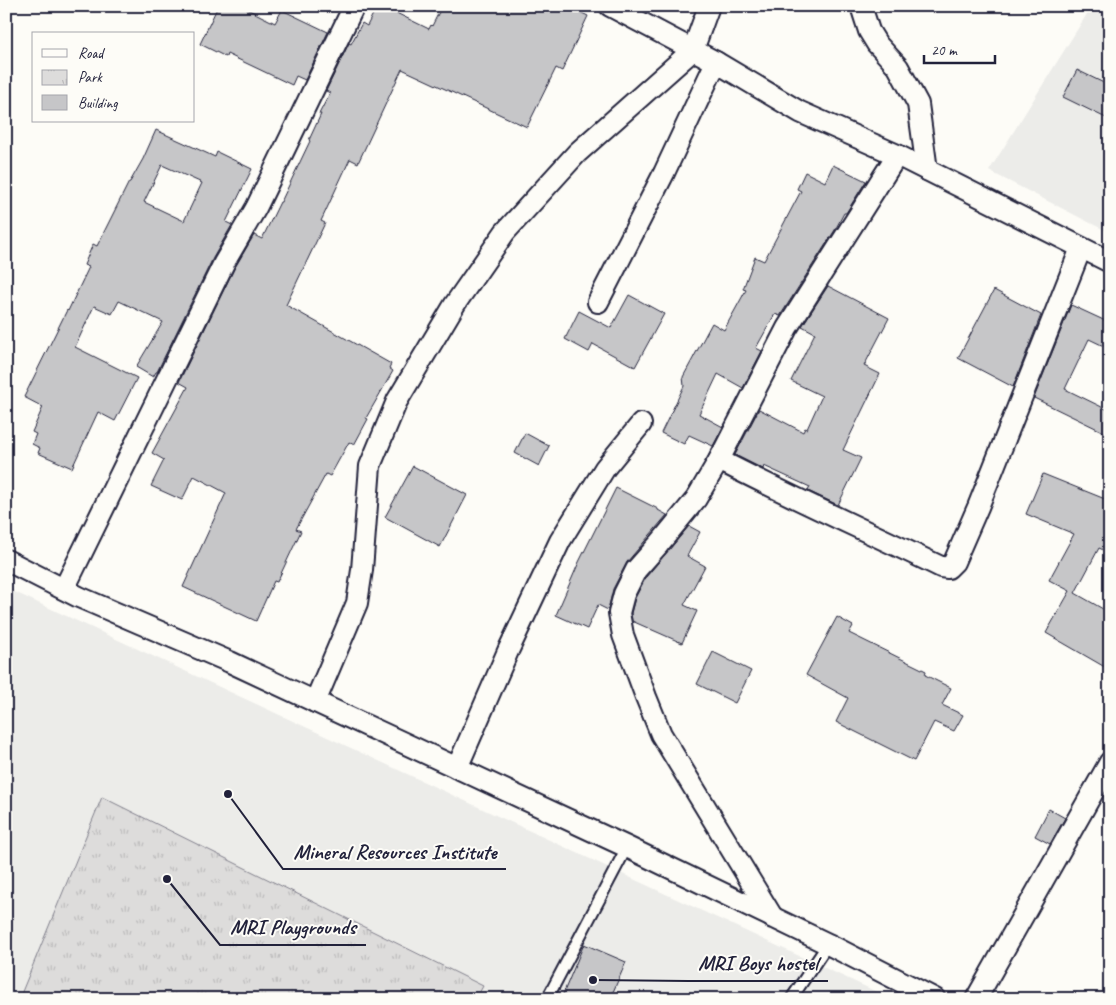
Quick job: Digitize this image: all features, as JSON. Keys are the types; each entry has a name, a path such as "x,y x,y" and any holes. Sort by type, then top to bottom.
{"street":[{"path":"64,589 220,272 256,208 354,6"},
{"path":"610,6 716,62 800,112 897,155 1110,262"},
{"path":"315,702 357,603 362,570 370,466 397,401 455,304 505,232 577,153 693,50 709,6"},
{"path":"861,6 869,31 877,44 898,67 918,104 928,170"},
{"path":"598,302 664,173 716,62"},
{"path":"773,918 661,734 623,636 619,613 624,594 636,570 696,499 719,460 787,328 897,155"},
{"path":"719,460 839,520 941,567 948,568 954,562 978,507 1081,248"},
{"path":"457,768 508,651 560,541 605,468 641,424"},
{"path":"6,560 79,597 230,662 627,847 828,944 935,999"},
{"path":"976,999 1110,762"}],"lane":[{"path":"547,999 627,847"},
{"path":"791,999 828,944"}],"shaded area":[{"path":"1092,6 1110,6 1110,233 989,171"},
{"path":"6,588 892,999 6,999"}],"green space":[{"path":"102,797 483,986 476,999 19,999"}],"building":[{"path":"218,6 241,6 275,23 282,10 328,32 305,80 296,76 292,85 227,54 226,57 200,44"},
{"path":"377,6 382,6 429,29 442,6 568,6 588,16 562,71 556,68 527,127 402,69 358,163 350,159 321,221 325,223 286,305 391,364 389,368 393,371 366,418 368,419 354,445 349,442 330,476 326,474 296,529 301,531 277,582 274,581 256,621 183,587 226,493 194,476 182,500 151,486 164,460 152,453 188,387 179,382 234,269 254,235 262,239 310,141 321,114 319,114 330,93 326,91 349,43 351,44 362,23 367,26"},
{"path":"1077,70 1110,86 1110,120 1063,97"},
{"path":"156,130 215,157 217,152 252,169 226,222 232,225 213,258 153,377 136,367 163,322 119,301 112,314 94,306 75,347 137,378 115,421 98,412 72,468 38,453 40,448 32,444 36,434 32,432 43,407 24,397 89,267 84,265 93,244 97,246 129,182 143,159","holes":["162,165 202,183 184,221 144,202"]},
{"path":"833,165 866,181 780,316 775,314 756,348 762,351 743,388 718,374 699,414 723,427 713,446 689,435 684,444 661,433 684,386 683,377 712,323 724,330 746,290 743,289 755,257 764,261 801,191 797,189 805,172 825,182"},
{"path":"828,286 889,318 864,366 880,374 843,450 861,458 838,505 808,491 810,487 764,466 763,469 735,455 759,409 803,432 805,428 807,429 822,396 791,381 815,333 802,326"},
{"path":"994,290 1041,315 1013,387 958,358"},
{"path":"629,295 664,314 635,367 593,344 589,352 565,339 579,311 611,328"},
{"path":"1071,305 1110,323 1110,349 1089,339 1065,389 1110,411 1110,435 1034,398"},
{"path":"525,433 549,446 539,466 515,453"},
{"path":"413,466 467,495 440,547 385,517"},
{"path":"1043,474 1110,501 1110,553 1099,548 1075,593 1110,613 1110,670 1046,633 1070,591 1049,580 1074,534 1026,514"},
{"path":"616,488 667,515 627,562 613,589 608,610 598,605 587,629 556,615 579,562"},
{"path":"689,526 700,532 687,556 705,566 684,605 697,611 682,643 632,621 631,613 635,598 646,577"},
{"path":"837,617 853,626 849,633 926,671 925,675 951,688 942,705 963,715 954,731 934,722 914,761 836,722 848,698 806,675"},
{"path":"713,652 751,671 735,703 697,684"},
{"path":"1049,809 1065,818 1050,844 1035,836"},
{"path":"584,944 626,962 610,999 561,999"}],"place":[{"name":"Mineral Resources Institute","path":"228,794"},
{"name":"MRI Playgrounds","path":"167,879"},
{"name":"MRI Boys hostel","path":"593,980"}]}
